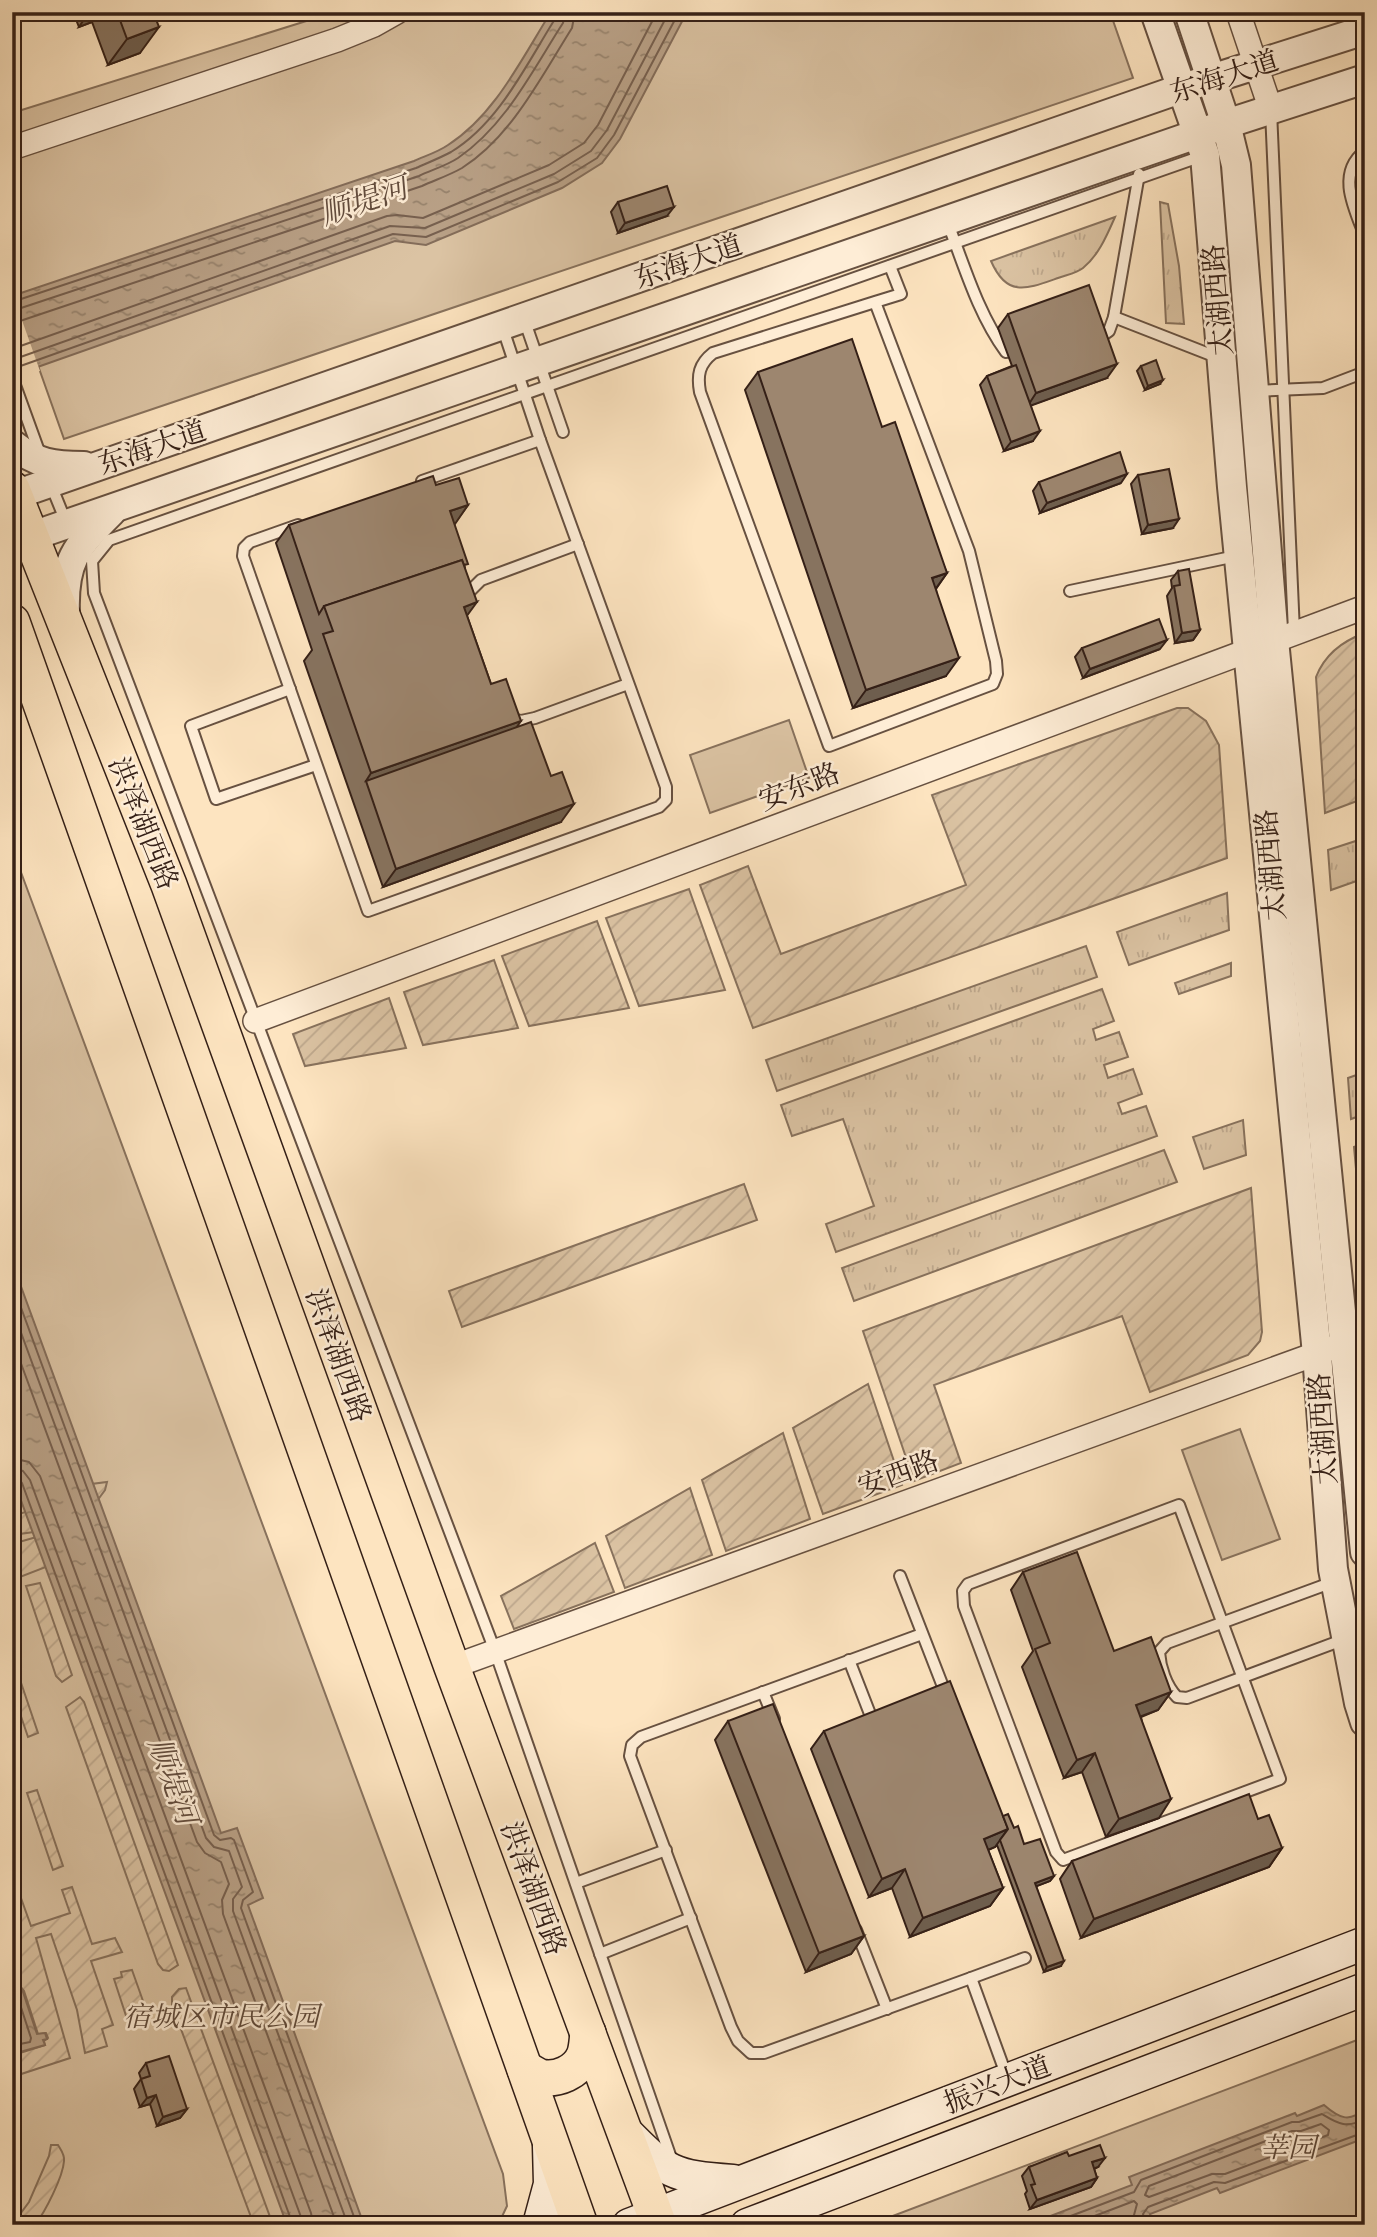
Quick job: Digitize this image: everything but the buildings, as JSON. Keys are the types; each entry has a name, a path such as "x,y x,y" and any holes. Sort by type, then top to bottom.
{"main road":[{"name":"洪泽湖西路","path":"13,494 21,540 66,626 169,885 452,1667 624,2130 671,2205"},
{"name":"洪泽湖西路","path":"12,622 19,653 46,718 580,2225"},
{"path":"46,718 52,697 58,691 71,687 83,690 96,703"},
{"name":"振兴大道","path":"671,2205 742,2182 1365,1943"},
{"path":"1258,1984 1273,1986 1281,1991 1286,2000 1284,2012 1271,2025"},
{"name":"振兴大道","path":"752,2224 1365,1989"},
{"path":"525,2069 540,2077 554,2078 567,2074 584,2056 588,2033"},
{"path":"624,2130 664,2168 671,2205"},
{"path":"539,2225 550,2184 549,2138"},
{"path":"809,2156 804,2167 806,2179 812,2190 823,2196"}],"street":[{"path":"12,148 337,40 397,12"},
{"name":"太湖西路","path":"1155,12 1201,145 1239,555 1272,640 1355,1339 1352,1381 1365,1552"},
{"name":"太湖西路","path":"1189,12 1226,124 1236,165 1255,391 1333,1569 1365,1722"},
{"path":"1238,12 1271,110"},
{"name":"东海大道","path":"13,494 47,473 97,467 1183,88 1365,30"},
{"name":"东海大道","path":"21,540 72,536 115,507 532,378 1201,145 1226,124 1365,79"},
{"path":"12,444 47,473"},
{"path":"66,626 64,588 72,536"},
{"name":"安东路","path":"255,1021 1365,607"},
{"name":"安西路","path":"452,1667 1355,1339"}],"lane":[{"path":"1271,110 1284,390 1272,640"},
{"path":"1365,151 1353,162 1348,176 1351,198 1365,236"},
{"path":"1099,338 1109,331 1114,317 1140,166"},
{"path":"94,593 92,561 109,540 532,378 890,266 951,232 986,319 1006,352"},
{"path":"875,302 969,551 997,674 993,684 829,746 699,392 699,373 703,363 713,353 875,302 901,295 890,266"},
{"path":"1114,317 1222,359"},
{"path":"513,322 532,378 563,432"},
{"path":"312,520 250,542 244,548 243,556 368,911 659,807 666,800 666,787 540,440 532,378 513,322"},
{"path":"1255,391 1322,388 1365,372"},
{"path":"12,377 495,1651 600,1954 671,2205"},
{"path":"412,485 540,440"},
{"path":"460,609 463,598 481,580 578,544"},
{"path":"1070,591 1239,555"},
{"path":"497,712 508,719 521,721 536,718 628,684"},
{"path":"290,689 191,726 216,799 316,765"},
{"path":"1179,1505 1242,1678 1280,1779 1063,1860 1056,1852 964,1606 963,1591 968,1584 1179,1505"},
{"path":"900,1576 951,1707"},
{"path":"1336,1581 1167,1643 1159,1651 1160,1662 1170,1690 1177,1697 1187,1698 1347,1638"},
{"path":"922,1634 641,1737 632,1745 631,1756 731,2027 738,2041 751,2053 764,2053 1025,1958"},
{"path":"849,1660 870,1714"},
{"path":"764,1692 778,1730"},
{"path":"576,1883 666,1850"},
{"path":"600,1954 691,1918"},
{"path":"852,1920 887,2009"},
{"path":"971,1978 1008,2080"}],"green space":[{"path":"335,12 1110,12 1133,78 64,439 12,292 12,113"},
{"path":"1160,202 1168,204 1179,266 1184,324 1166,323"},
{"path":"1115,217 1094,257 1083,268 1071,274 1019,288 1004,281 991,261"},
{"path":"1365,633 1365,798 1325,813 1316,677 1335,649"},
{"path":"1177,708 1188,708 1206,721 1219,745 1227,858 753,1028 700,885 748,866 781,954 966,885 932,795"},
{"path":"789,720 809,778 710,813 690,755"},
{"path":"1365,838 1365,878 1331,890 1328,850"},
{"name":"宿城区市民公园","path":"12,848 503,2174 507,2206 498,2225 12,2225"},
{"path":"689,889 725,990 639,1006 606,918"},
{"path":"1227,893 1229,930 1129,965 1117,932"},
{"path":"597,921 629,1008 529,1026 502,956"},
{"path":"1086,946 1097,977 777,1091 766,1060"},
{"path":"494,960 518,1028 423,1045 404,992"},
{"path":"1231,963 1231,976 1179,994 1175,983"},
{"path":"1102,989 1114,1021 1093,1029 1096,1040 1119,1032 1128,1057 1104,1065 1108,1078 1133,1069 1142,1094 1118,1103 1122,1114 1146,1106 1157,1136 836,1252 826,1224 874,1206 843,1119 792,1136 781,1105"},
{"path":"389,998 406,1048 305,1066 293,1034"},
{"path":"1365,1072 1365,1114 1351,1119 1348,1078"},
{"path":"1243,1120 1246,1155 1204,1169 1193,1137"},
{"path":"1365,1143 1365,1268 1354,1147"},
{"path":"1164,1150 1177,1182 854,1301 842,1268"},
{"path":"744,1184 757,1220 462,1327 449,1291"},
{"path":"1251,1188 1262,1332 1260,1341 1248,1355 1150,1392 1122,1316 934,1385 961,1463 914,1481 863,1331"},
{"path":"868,1384 902,1485 823,1514 793,1428"},
{"path":"1240,1429 1280,1539 1222,1560 1182,1450"},
{"path":"783,1433 810,1519 726,1551 702,1480"},
{"path":"107,1482 105,1490 91,1509 41,1531 12,1535 12,1516 46,1506 60,1488"},
{"path":"690,1488 712,1555 625,1588 606,1536"},
{"path":"40,1536 51,1565 20,1577 12,1558 12,1544"},
{"path":"595,1543 614,1592 514,1629 501,1596"},
{"path":"40,1583 72,1675 62,1682 56,1676 26,1586"},
{"path":"15,1665 38,1733 28,1737 12,1690 12,1666"},
{"path":"80,1697 178,1965 169,1971 163,1970 158,1964 66,1707"},
{"path":"37,1790 63,1866 53,1870 27,1793"},
{"path":"12,1873 31,1926 70,1913 62,1890 72,1887 92,1944 115,1938 122,1952 91,1961 113,2025 102,2029 107,2046 85,2053 77,2010 51,1934 36,1938 70,2058 12,2077 12,2052 20,2053 45,2045 44,2041 48,2038 46,2033 38,2034 24,1991 20,1986 12,1985"},
{"path":"132,1970 148,2015 136,2019 130,2028 114,1979 122,1977 121,1972"},
{"path":"186,1988 273,2225 254,2225 172,2005 172,1997 179,1989"},
{"name":"莘园","path":"1365,2037 1365,2225 869,2225"},
{"path":"51,2145 58,2145 64,2159 53,2194 35,2225 12,2225 29,2202"}],"water":[{"name":"顺堤河","path":"551,12 687,12 620,139 602,163 562,188 426,245 395,241 12,376 12,296 440,150 465,133 494,102"},
{"name":"顺堤河","path":"12,1262 221,1833 237,1828 263,1898 248,1905 364,2225 287,2225 12,1476"},
{"path":"12,1986 20,1987 23,1992 37,2034 45,2033 45,2045 20,2052 12,2051"},
{"path":"1324,2105 1344,2117 1354,2116 1365,2109 1365,2138 1220,2193 1217,2188 1150,2214 1153,2225 1027,2225 1132,2185 1129,2177 1295,2113 1297,2116"}],"pier":[{"path":"12,292 40,371 12,380"}]}
